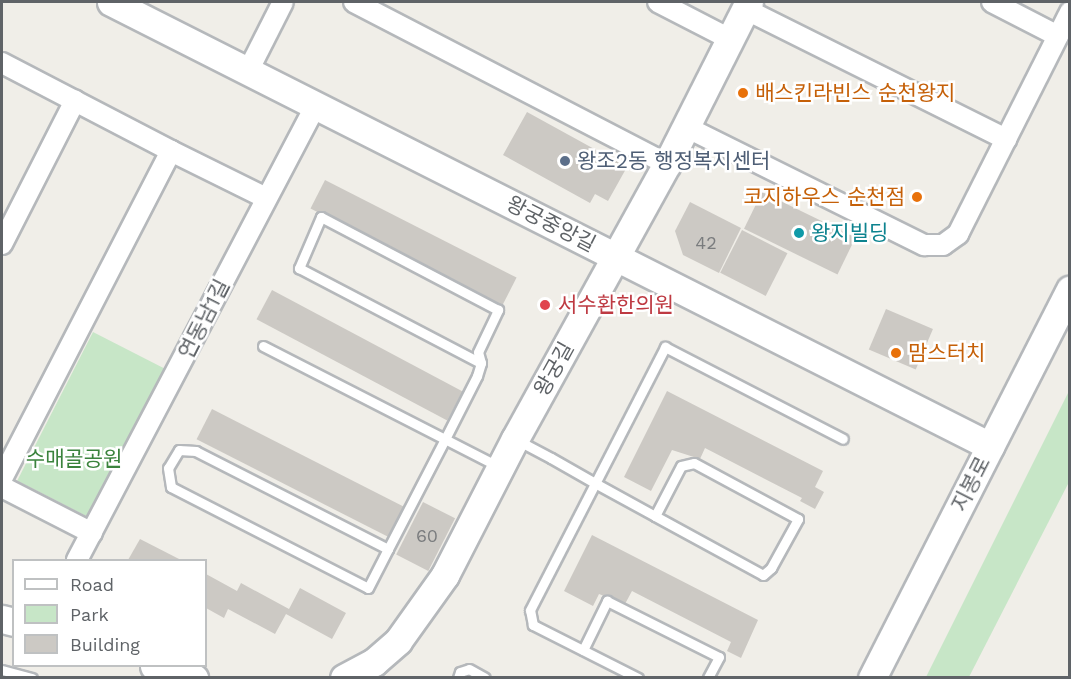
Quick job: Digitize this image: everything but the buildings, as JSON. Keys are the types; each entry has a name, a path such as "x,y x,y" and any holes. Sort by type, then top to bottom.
{"street":[{"name":"왕궁중앙길","path":"111,2 990,446"},
{"path":"248,71 283,2"},
{"path":"354,2 667,164"},
{"path":"658,2 730,39"},
{"path":"992,2 1058,36"},
{"path":"747,5 1006,138"},
{"name":"왕궁길","path":"353,676 386,653 412,624 445,575 474,509 500,467 667,164 747,5"},
{"path":"686,127 934,247 947,243 958,234 1070,12"},
{"path":"2,63 266,198"},
{"path":"2,244 75,101"},
{"name":"연동남1길","path":"78,559 316,105"},
{"path":"2,478 171,151"},
{"name":"지봉로","path":"872,678 1070,290"},
{"path":"2,488 92,533"},
{"path":"157,667 194,678"}],"lane":[{"path":"388,549 196,451 179,450 168,468 171,487 368,588 445,439 482,363 478,352 498,310 321,217 299,268 482,363"},
{"path":"263,346 500,467"},
{"path":"638,678 533,625 530,610 593,482 664,347 843,440"},
{"path":"515,439 593,482 655,516 763,575 771,568 798,519 694,463 681,466 655,516"},
{"path":"583,650 607,601 719,657 708,678"},
{"path":"458,678 460,672 470,669 485,678"},
{"path":"2,670 32,678"}],"green space":[{"name":"수매골공원","path":"93,332 168,370 92,519 17,481"},
{"path":"1069,391 1069,482 969,677 926,677"}],"place":[{"name":"배스킨라빈스 순천왕지","path":"743,93"},
{"name":"왕조2동 행정복지센터","path":"565,161"},
{"name":"코지하우스 순천점","path":"917,197"},
{"name":"왕지빌딩","path":"799,233"},
{"name":"서수환한의원","path":"545,305"},
{"name":"맘스터치","path":"896,353"}]}
